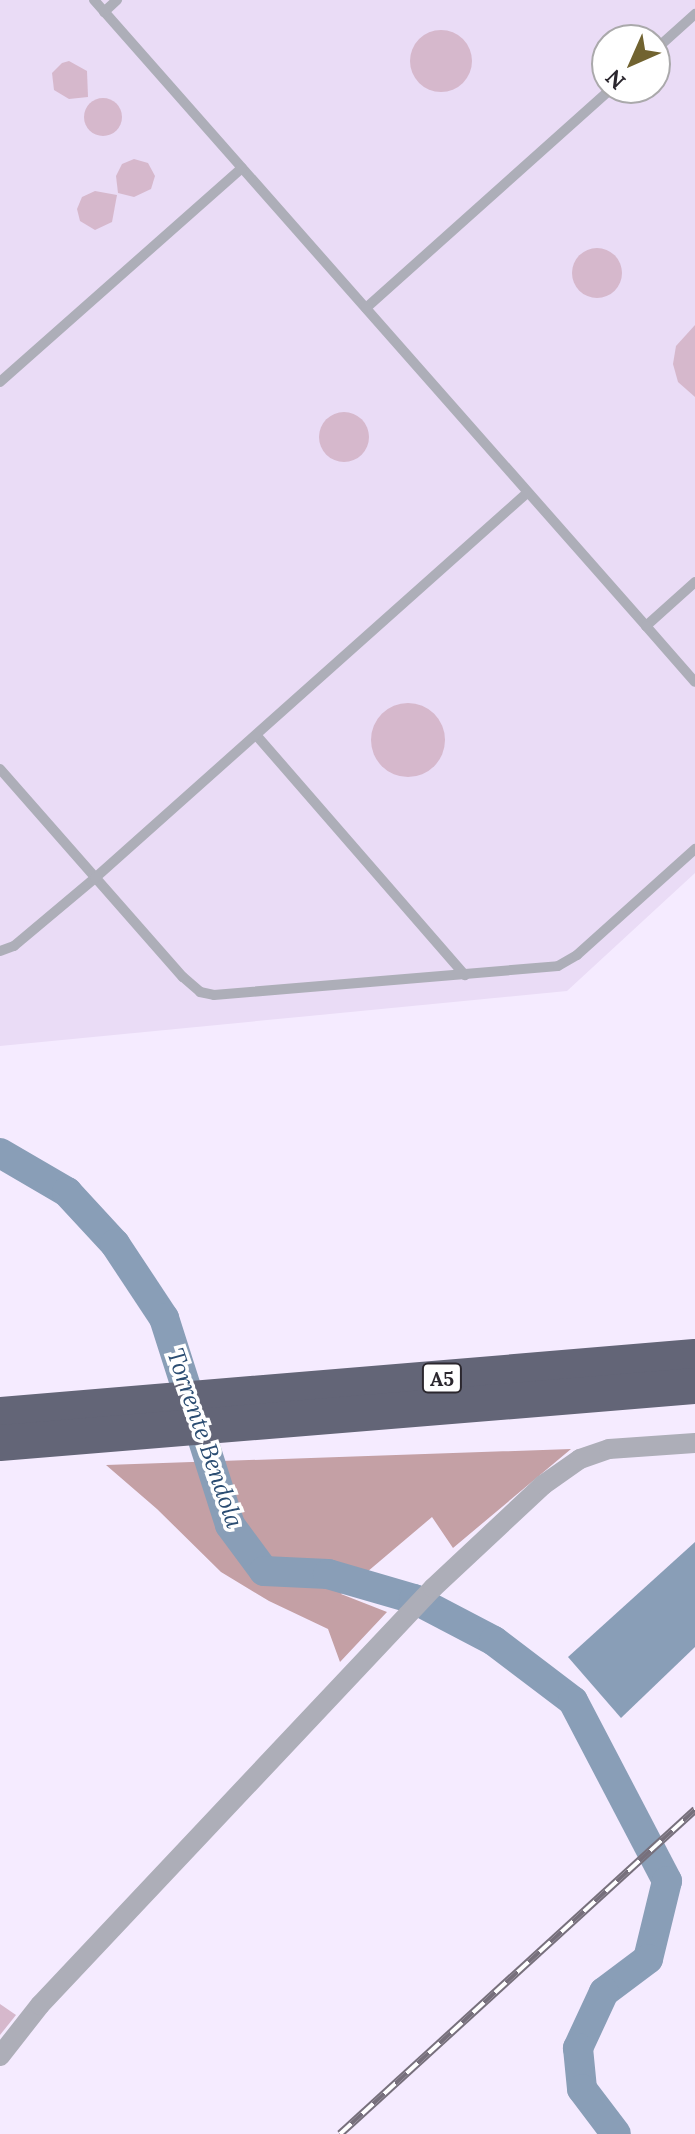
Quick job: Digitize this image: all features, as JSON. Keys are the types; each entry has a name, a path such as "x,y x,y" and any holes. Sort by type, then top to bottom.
{"highway":[{"name":"A5","path":"0,1443 94,1421 695,1357"},
{"name":"A5","path":"196,1412 695,1386"},
{"name":"A5","path":"0,1415 94,1421"}],"street":[{"path":"0,2056 40,2005 433,1588 543,1485 580,1459 609,1449 695,1443"}],"lane":[{"path":"94,0 695,682"},
{"path":"104,12 117,0"},
{"path":"671,36 695,14"},
{"path":"366,308 594,104"},
{"path":"0,382 242,168"},
{"path":"0,951 14,946 95,878 527,493"},
{"path":"646,626 695,582"},
{"path":"257,736 465,975"},
{"path":"0,769 200,992 214,995 558,966 577,955 695,849"}],"shaded area":[{"path":"0,0 695,0 695,873 567,991 0,1046"},
{"path":"571,1449 453,1548 432,1517 341,1594 387,1612 340,1662 328,1629 269,1601 221,1572 157,1509 106,1465"}],"water":[{"path":"695,1542 695,1647 621,1718 568,1657"}],"building":[{"path":"435,30 447,30 463,39 470,49 470,73 463,83 447,92 435,92 415,78 410,67 410,55 424,35"},
{"path":"69,61 87,71 88,97 69,99 54,90 52,73 62,63"},
{"path":"103,98 117,103 122,117 117,131 103,136 89,131 84,117 89,103"},
{"path":"134,159 148,163 155,176 151,189 134,197 118,193 116,176 122,164"},
{"path":"95,191 117,195 112,222 95,230 80,221 77,209 82,197"},
{"path":"597,248 615,255 622,273 615,291 597,298 579,291 572,273 579,255"},
{"path":"695,325 695,397 678,382 673,364 676,346"},
{"path":"344,412 362,419 369,437 362,455 344,462 326,455 319,437 326,419"},
{"path":"408,703 422,706 434,714 442,726 445,740 442,754 434,766 422,774 408,777 394,774 382,766 374,754 371,740 374,726 382,714 394,706"},
{"path":"0,2004 16,2015 0,2035"}],"waterway":[{"name":"Torrente Bendola","path":"0,1153 67,1192 115,1244 164,1318 230,1525 264,1571 328,1574 414,1599 494,1641 573,1701 667,1881 648,1959 604,1992 578,2048 582,2089 616,2134"}],"railway":[{"path":"340,2134 695,1810"}]}
